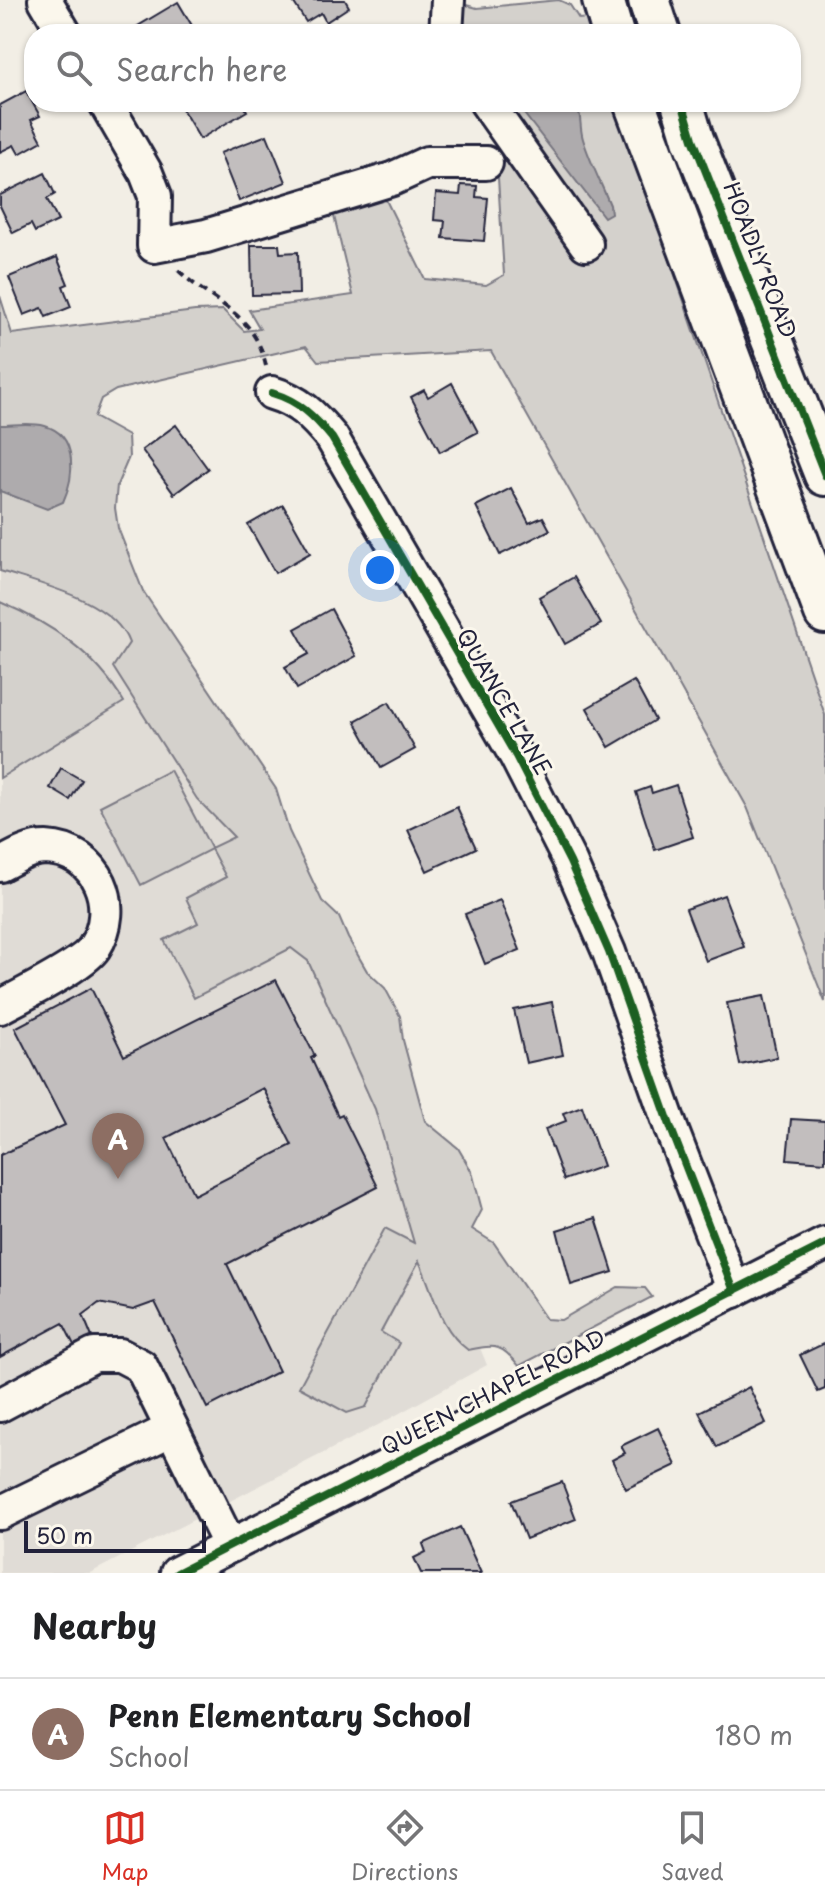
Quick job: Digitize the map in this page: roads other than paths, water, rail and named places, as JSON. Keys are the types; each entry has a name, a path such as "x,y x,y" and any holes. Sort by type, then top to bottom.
{"main road":[{"path":"603,0 610,24"},
{"path":"649,0 657,24"},
{"path":"638,112 825,613"},
{"name":"HOADLY ROAD","path":"685,112 693,139 817,437 825,475"}],"street":[{"path":"45,0 59,24"},
{"path":"447,24 448,0"},
{"path":"111,112 146,173 155,196 154,246 206,236 392,179 427,163 486,163"},
{"path":"493,112 586,244"},
{"name":"QUANCE LANE","path":"272,393 300,405 332,438 516,756 570,862 609,952 672,1131 734,1291"},
{"path":"0,865 26,851 44,848 63,851 92,869 102,885 106,902 104,924 92,952 35,989 0,1007"},
{"name":"QUEEN CHAPEL ROAD","path":"177,1573 825,1244"},
{"path":"0,1405 94,1355 120,1355 141,1366 230,1546"},
{"path":"0,1513 172,1429"}],"place":[{"name":"Penn Elementary School","path":"118,1179"}]}
